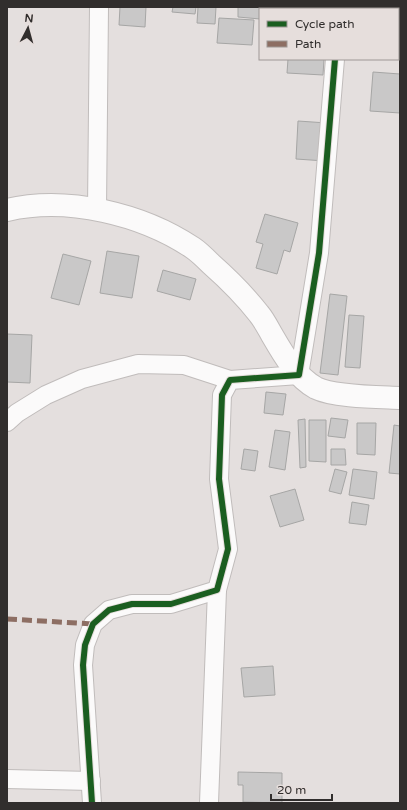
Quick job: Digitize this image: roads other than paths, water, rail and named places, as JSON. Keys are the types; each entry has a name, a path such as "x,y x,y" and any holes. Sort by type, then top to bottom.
{"street":[{"path":"97,209 99,7"},
{"path":"299,375 319,253 335,60"},
{"path":"7,210 22,206 56,206 97,209 164,231 194,248 239,290 260,315 299,375 316,388 336,393 400,398"},
{"path":"7,422 17,413 46,395 82,379 138,364 184,365 230,380 299,375"},
{"path":"209,803 217,590 228,549 219,479 222,395 230,380"},
{"path":"92,803 83,665 85,645 93,624 109,610 132,604 171,604 217,590"},
{"path":"7,779 91,781"}]}
